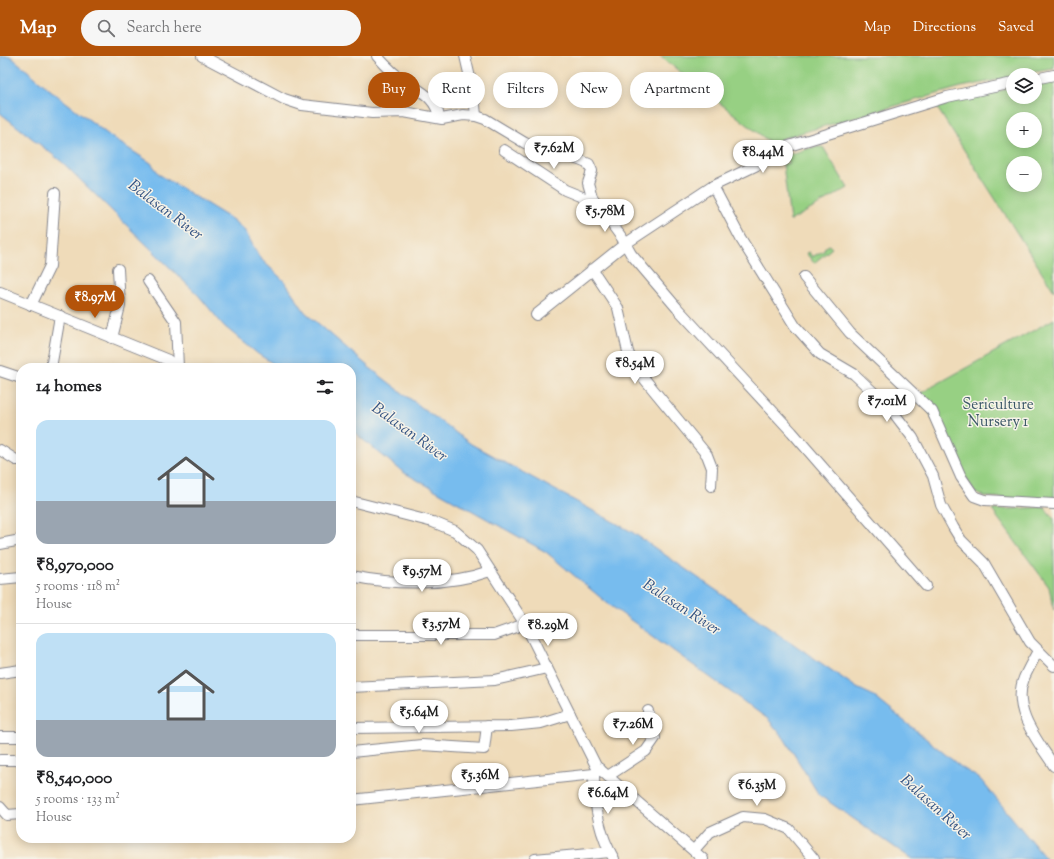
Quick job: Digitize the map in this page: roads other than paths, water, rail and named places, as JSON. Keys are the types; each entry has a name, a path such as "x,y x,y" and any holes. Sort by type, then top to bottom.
{"street":[{"path":"202,56 284,99 302,105 372,113 404,112 439,118 463,115 476,116 485,119 525,143 589,164 592,171 588,183 589,190 631,254 677,308 792,432 926,586"},
{"path":"377,56 405,82 421,90 429,98 437,108 439,118"},
{"path":"465,56 474,95 476,116"},
{"path":"1042,78 1054,75"},
{"path":"536,315 625,244 713,186 757,165 781,148 947,97 1006,84"},
{"path":"504,150 565,190 597,203"},
{"path":"713,186 741,239 795,326 820,354 854,374 890,408 913,438 933,476 941,505 961,540 984,563 1030,642 1054,666"},
{"path":"31,304 50,266 55,193"},
{"path":"592,269 618,308 628,352 633,365 700,447 710,462 711,486"},
{"path":"112,338 120,306 118,270"},
{"path":"804,277 850,333 932,411 961,477 974,496 985,500 1054,504"},
{"path":"148,281 176,322 178,363"},
{"path":"0,292 168,360 172,363"},
{"path":"53,363 60,316"},
{"path":"0,371 16,376"},
{"path":"0,450 16,460"},
{"path":"356,502 432,522 456,530 477,550 525,624 596,766 597,771 594,800 597,818 612,855 536,859"},
{"path":"0,544 16,541"},
{"path":"356,577 417,582 469,578 490,571"},
{"path":"0,579 16,577"},
{"path":"356,635 494,635 525,624"},
{"path":"1038,650 1023,679 1021,696 1026,723 1054,766"},
{"path":"356,687 494,680 547,668"},
{"path":"0,673 16,671"},
{"path":"608,776 646,751 655,738 648,711"},
{"path":"356,728 487,726 541,723 570,714"},
{"path":"356,752 422,745 484,749 487,726"},
{"path":"0,737 16,737"},
{"path":"0,760 16,760"},
{"path":"356,799 597,771 608,776 703,859"},
{"path":"0,807 7,814 16,814"},
{"path":"694,850 710,832 743,817 758,818 765,819 789,829 814,859"}],"water":[{"name":"Balasan River","path":"0,56 10,56 49,89 114,139 151,163 160,175 233,220 245,231 260,258 285,282 305,312 370,368 471,444 632,532 857,688 872,695 961,767 980,779 1046,859 912,859 819,795 784,738 768,719 607,603 546,552 403,472 356,434 356,363 272,363 258,354 224,326 199,296 62,162 0,113"}],"park label":[{"name":"Sericulture Nursery 1","path":"998,414"}]}
